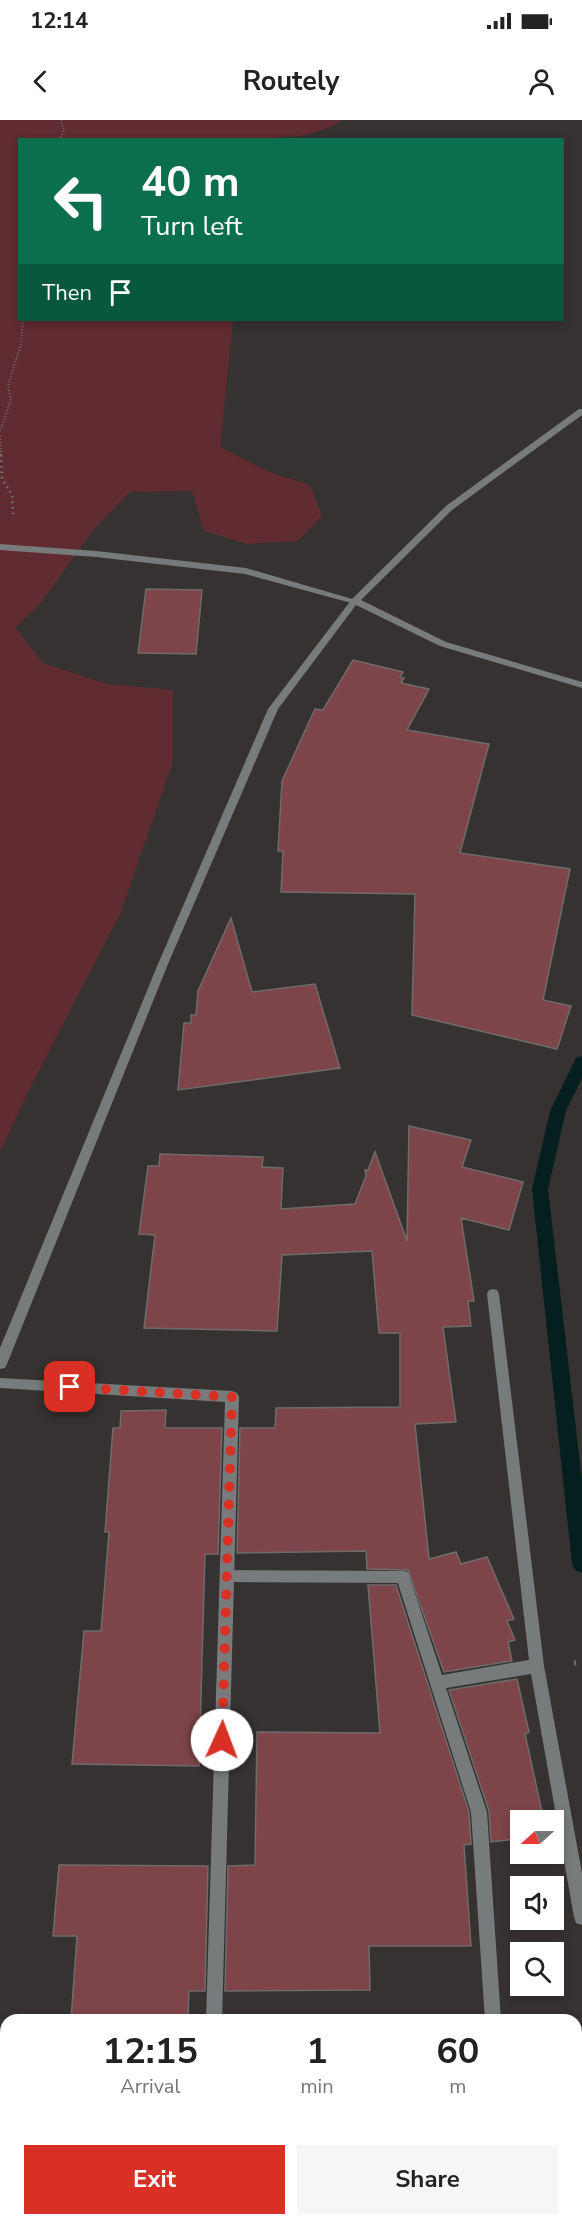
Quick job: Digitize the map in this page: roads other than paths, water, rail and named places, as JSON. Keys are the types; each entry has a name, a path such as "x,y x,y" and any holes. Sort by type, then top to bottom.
{"street":[{"path":"0,1364 163,964 273,709 355,601 449,508 582,411"},
{"path":"0,547 246,571 355,601 443,644 582,685"},
{"path":"493,1293 537,1666 582,1917"},
{"path":"0,1383 232,1397 214,2014"},
{"path":"227,1576 403,1577 479,1812 493,2014"},
{"path":"437,1683 537,1666"}],"waterway":[{"path":"582,1062 558,1111 540,1189 582,1564"}]}
